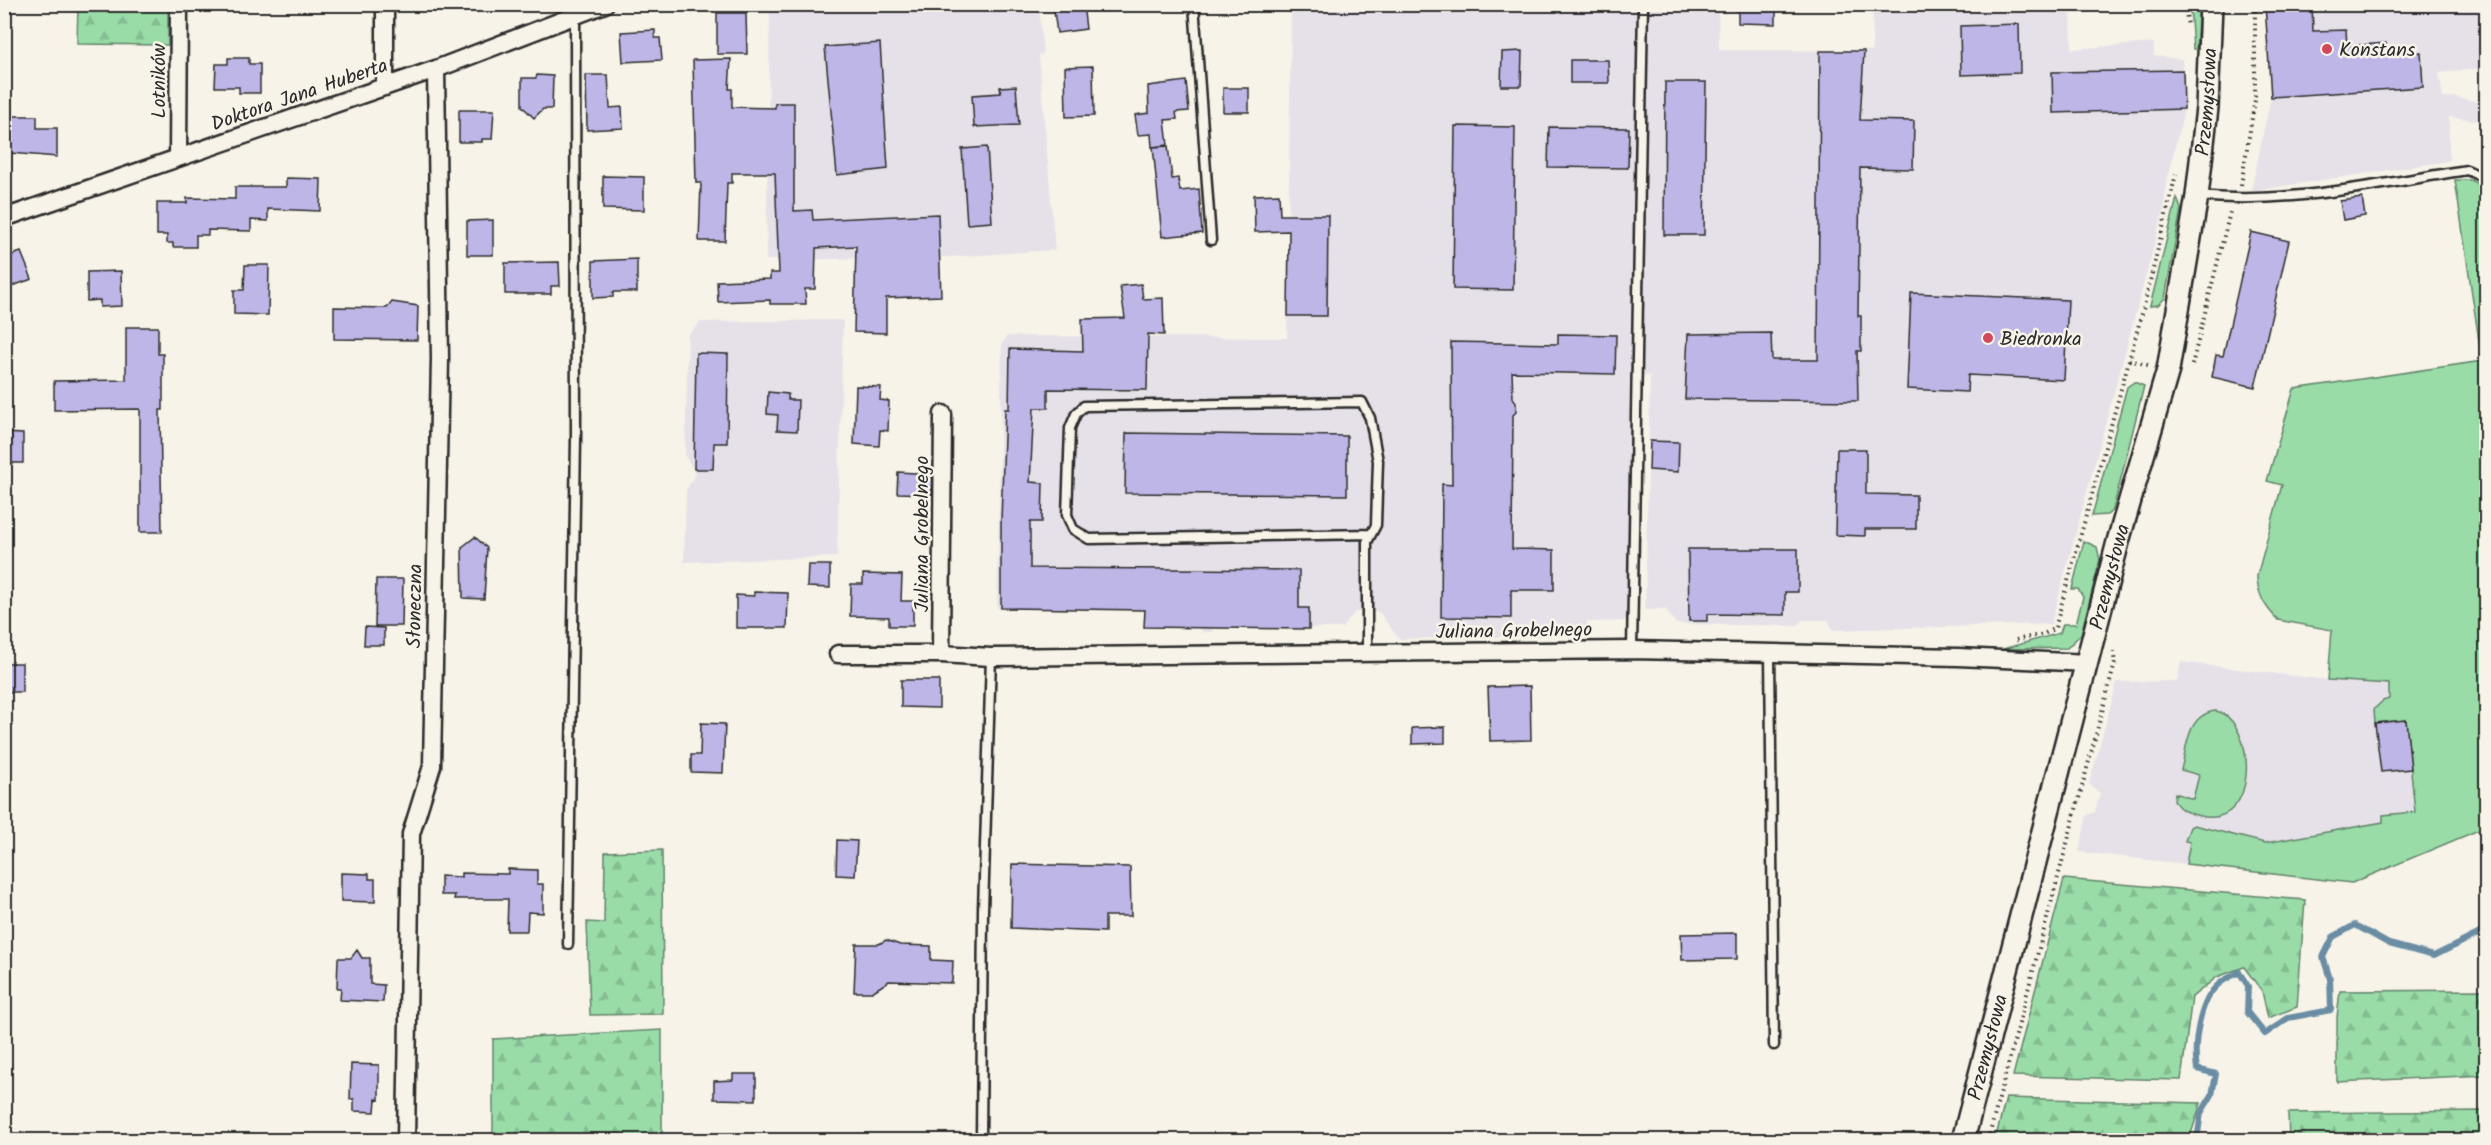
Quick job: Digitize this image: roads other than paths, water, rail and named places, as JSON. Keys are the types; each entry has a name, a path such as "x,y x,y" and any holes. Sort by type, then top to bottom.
{"street":[{"name":"Lotników","path":"178,158 179,4"},
{"path":"385,4 385,87"},
{"name":"Doktora Jana Huberta","path":"4,218 436,69 605,4"},
{"name":"Przemysłowa","path":"1963,1140 2119,538 2168,370 2197,196 2207,108 2211,4"},
{"name":"Słoneczna","path":"406,1140 411,834 432,766 440,359 436,69"},
{"name":"Juliana Grobelnego","path":"941,654 943,414"},
{"name":"Juliana Grobelnego","path":"838,654 941,654 991,657 1632,650 1958,657 2088,663"}],"lane":[{"path":"1194,4 1211,240"},
{"path":"1632,650 1643,4"},
{"path":"568,944 576,438 575,16"},
{"path":"2197,196 2235,200 2290,197 2467,170 2487,179"},
{"path":"1367,652 1366,559 1367,542 1376,525 1378,461 1370,418 1362,402 1084,406 1072,421 1068,515 1073,529 1089,539 1371,534"},
{"path":"1770,653 1774,1045"},
{"path":"981,1140 983,910 991,657"}],"waterway":[{"path":"2197,1140 2201,1113 2212,1095 2216,1074 2197,1069 2197,1036 2202,1012 2212,991 2221,982 2239,972 2248,986 2247,1012 2265,1034 2288,1018 2331,1010 2330,979 2323,957 2333,937 2355,925 2389,944 2434,956 2486,930"}],"place":[{"name":"Konstans","path":"2327,49"},
{"name":"Biedronka","path":"1988,338"}]}
